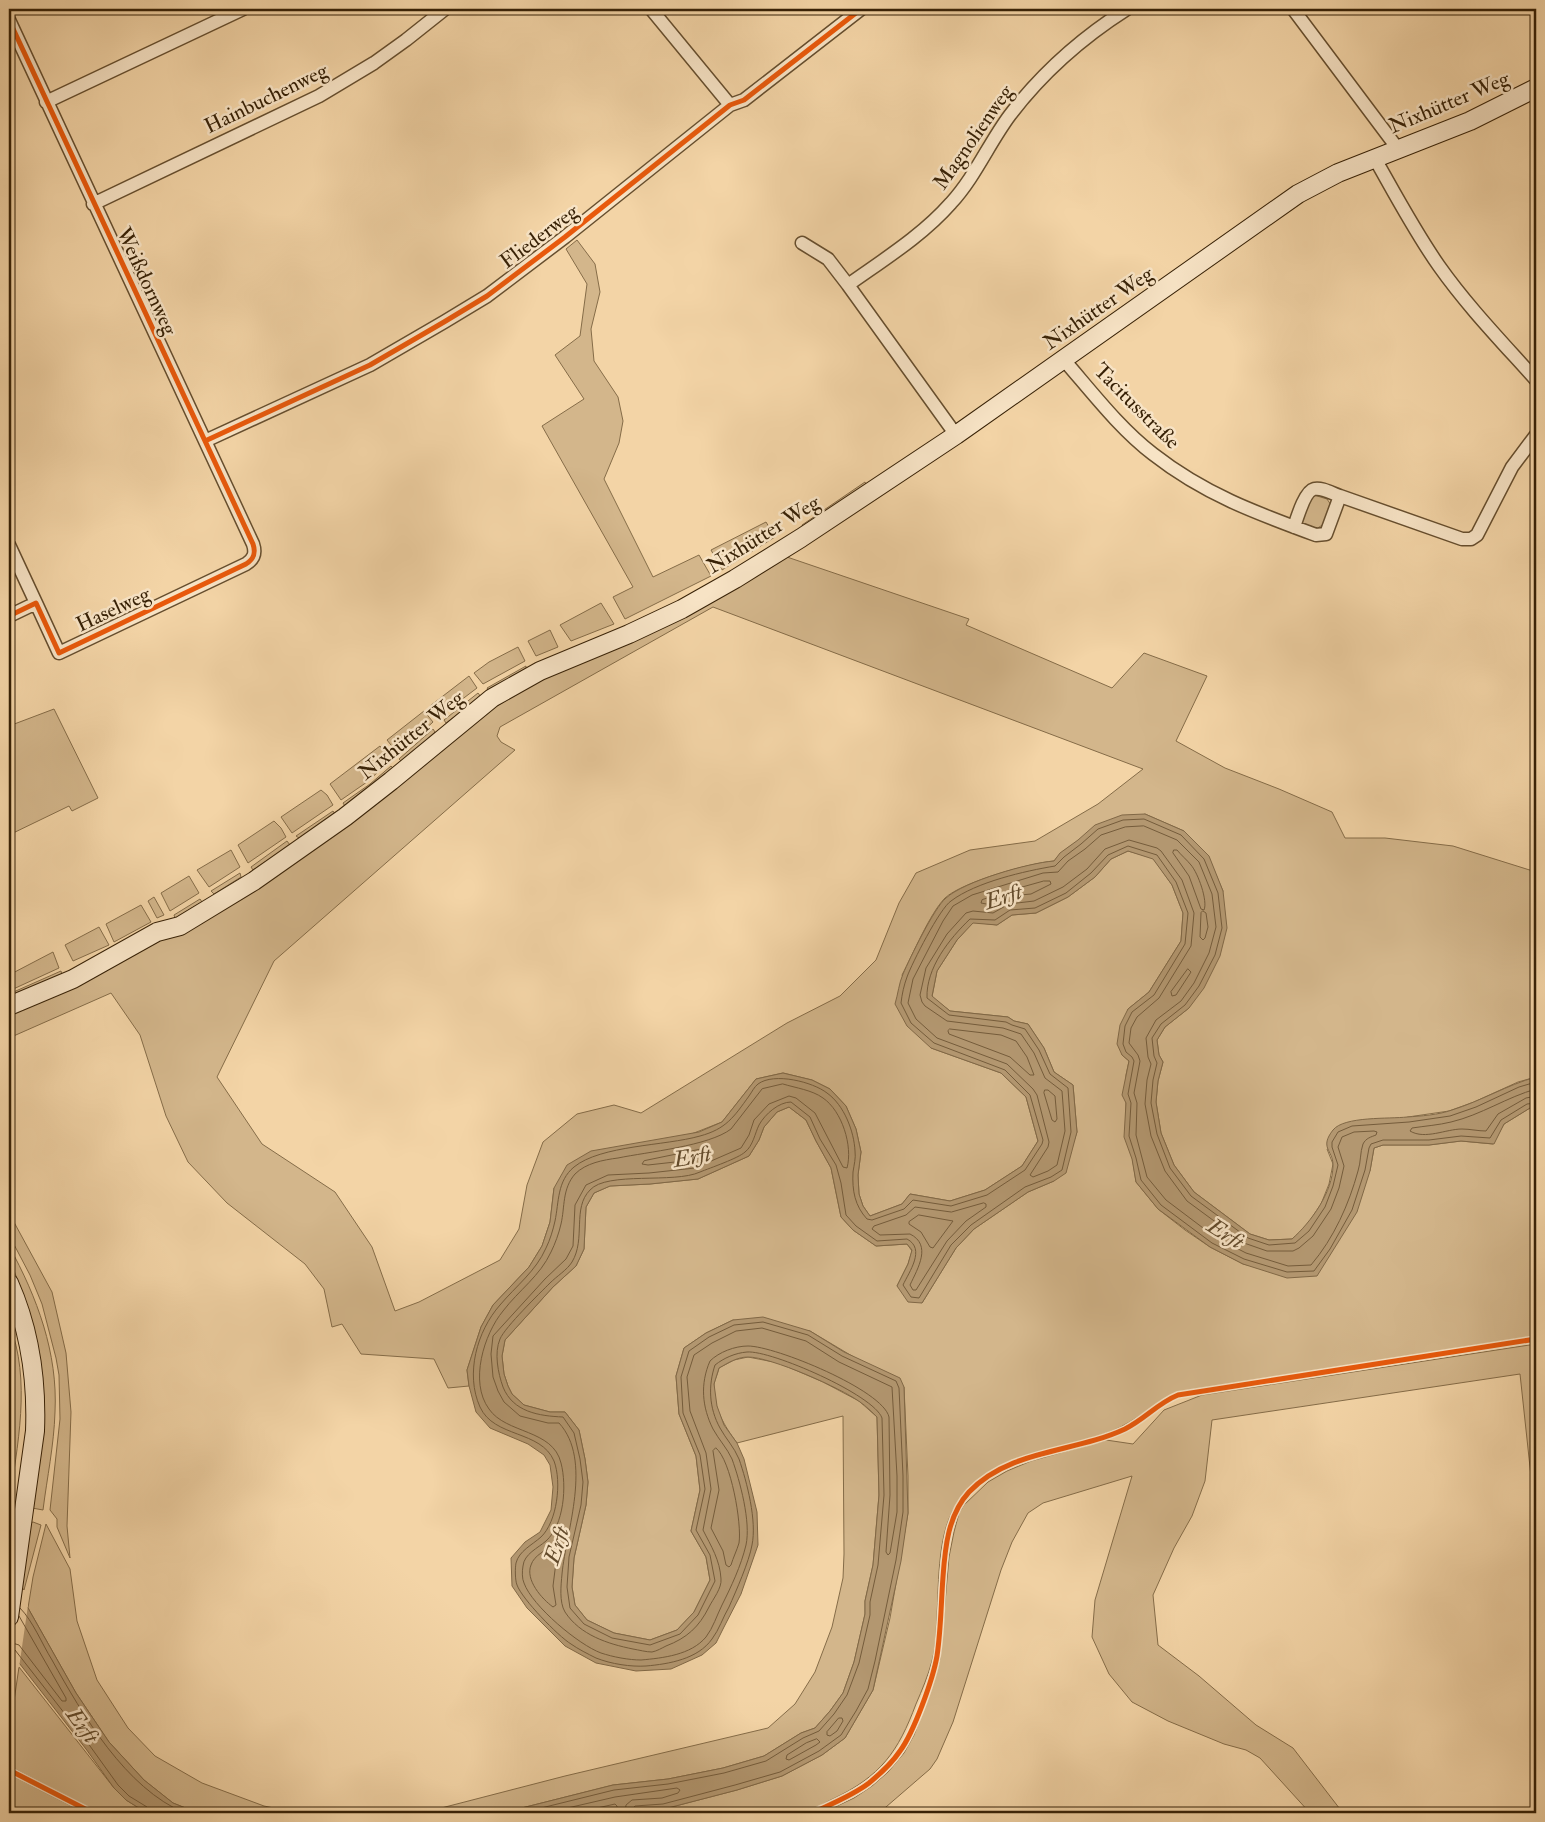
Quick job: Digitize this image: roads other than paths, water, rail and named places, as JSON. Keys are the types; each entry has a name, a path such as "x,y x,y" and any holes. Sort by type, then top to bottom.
{"main road":[{"name":"Nixhütter Weg","path":"9,1006 73,979 157,932 180,926 254,881 391,782 492,698 540,671 628,634 682,608 735,579 801,538 956,435 1298,194 1374,157 1470,121 1536,88"},
{"path":"9,1284 20,1311 30,1347 35,1380 36,1405 35,1431 9,1617"}],"street":[{"path":"46,102 243,9"},
{"name":"Hainbuchenweg","path":"93,204 319,96 374,63 445,9"},
{"path":"651,9 730,105"},
{"name":"Fliederweg","path":"205,441 370,365 487,296 566,237 730,105 744,100 861,9"},
{"name":"Magnolienweg","path":"848,286 907,243 939,216 964,187 1009,116 1032,89 1081,42 1127,9"},
{"path":"1293,9 1398,149"},
{"name":"Weißdornweg","path":"9,20 93,204 253,544 254,556"},
{"path":"1374,157 1403,209 1439,266 1491,331 1536,380"},
{"path":"802,243 828,260 956,435"},
{"name":"Tacitusstraße","path":"1064,360 1120,424 1151,453 1188,480 1225,500 1316,535 1326,534 1340,496"},
{"path":"1294,527 1308,492 1315,488 1462,538 1471,539 1477,535 1512,467 1536,435"},
{"path":"9,545 36,603 9,616"},
{"name":"Haselweg","path":"36,603 59,652 246,564 254,556"}],"water":[{"name":"Erft","path":"1145,814 1184,831 1209,856 1223,891 1227,928 1220,956 1204,988 1189,1008 1165,1027 1157,1040 1159,1055 1163,1062 1158,1081 1156,1102 1161,1133 1174,1165 1194,1192 1250,1234 1269,1240 1292,1239 1306,1224 1320,1206 1332,1175 1333,1165 1327,1145 1329,1136 1333,1130 1347,1122 1424,1116 1447,1112 1536,1077 1536,1107 1530,1108 1504,1124 1494,1144 1461,1141 1429,1145 1383,1145 1374,1148 1370,1171 1357,1212 1317,1276 1287,1278 1243,1264 1210,1247 1158,1209 1136,1182 1132,1159 1124,1137 1126,1103 1122,1095 1129,1061 1122,1055 1117,1044 1120,1025 1128,1009 1149,992 1181,941 1183,913 1172,885 1153,859 1128,851 1111,859 1095,877 1068,897 1036,913 1012,915 997,925 973,923 957,940 937,971 932,996 950,1011 1008,1017 1014,1021 1028,1024 1044,1048 1054,1072 1073,1085 1077,1132 1066,1173 1054,1181 1028,1192 974,1229 956,1248 922,1303 908,1302 897,1286 908,1264 912,1250 907,1244 876,1246 853,1230 841,1217 831,1168 806,1120 789,1107 777,1112 764,1127 759,1140 749,1156 698,1179 610,1186 594,1193 586,1207 584,1249 576,1266 553,1287 505,1340 502,1356 504,1374 512,1394 524,1405 550,1412 565,1412 579,1430 588,1482 586,1505 574,1558 572,1587 575,1605 587,1620 614,1633 650,1640 677,1630 694,1612 710,1580 706,1557 691,1531 700,1490 696,1456 679,1414 676,1376 684,1348 706,1333 733,1320 763,1317 810,1331 844,1352 900,1378 904,1387 908,1513 901,1561 873,1690 845,1738 822,1755 782,1776 664,1809 608,1813 502,1813 613,1785 668,1779 723,1768 764,1756 801,1733 815,1728 843,1693 854,1662 865,1614 865,1601 873,1565 879,1495 877,1417 851,1396 822,1382 773,1362 759,1358 744,1357 719,1368 714,1384 717,1406 724,1425 737,1443 744,1459 757,1512 758,1545 741,1594 716,1643 702,1655 671,1669 636,1671 596,1663 565,1646 527,1608 512,1586 511,1558 525,1542 540,1532 551,1510 553,1487 550,1465 544,1455 528,1444 490,1428 476,1412 467,1370 481,1327 493,1305 529,1267 542,1246 550,1222 554,1188 567,1165 591,1151 699,1132 722,1122 756,1079 783,1073 812,1080 830,1089 846,1106 856,1129 861,1152 858,1175 859,1194 863,1206 870,1216 902,1204 910,1194 950,1201 985,1190 1022,1166 1038,1141 1026,1097 1001,1073 931,1048 907,1026 895,1004 900,981 935,912 946,898 967,885 982,879 1029,865 1054,861 1060,853 1095,825 1122,815"},
{"name":"Erft","path":"9,1588 28,1608 76,1693 109,1742 144,1780 173,1803 198,1813 147,1813 126,1800 114,1788 9,1650"}]}
